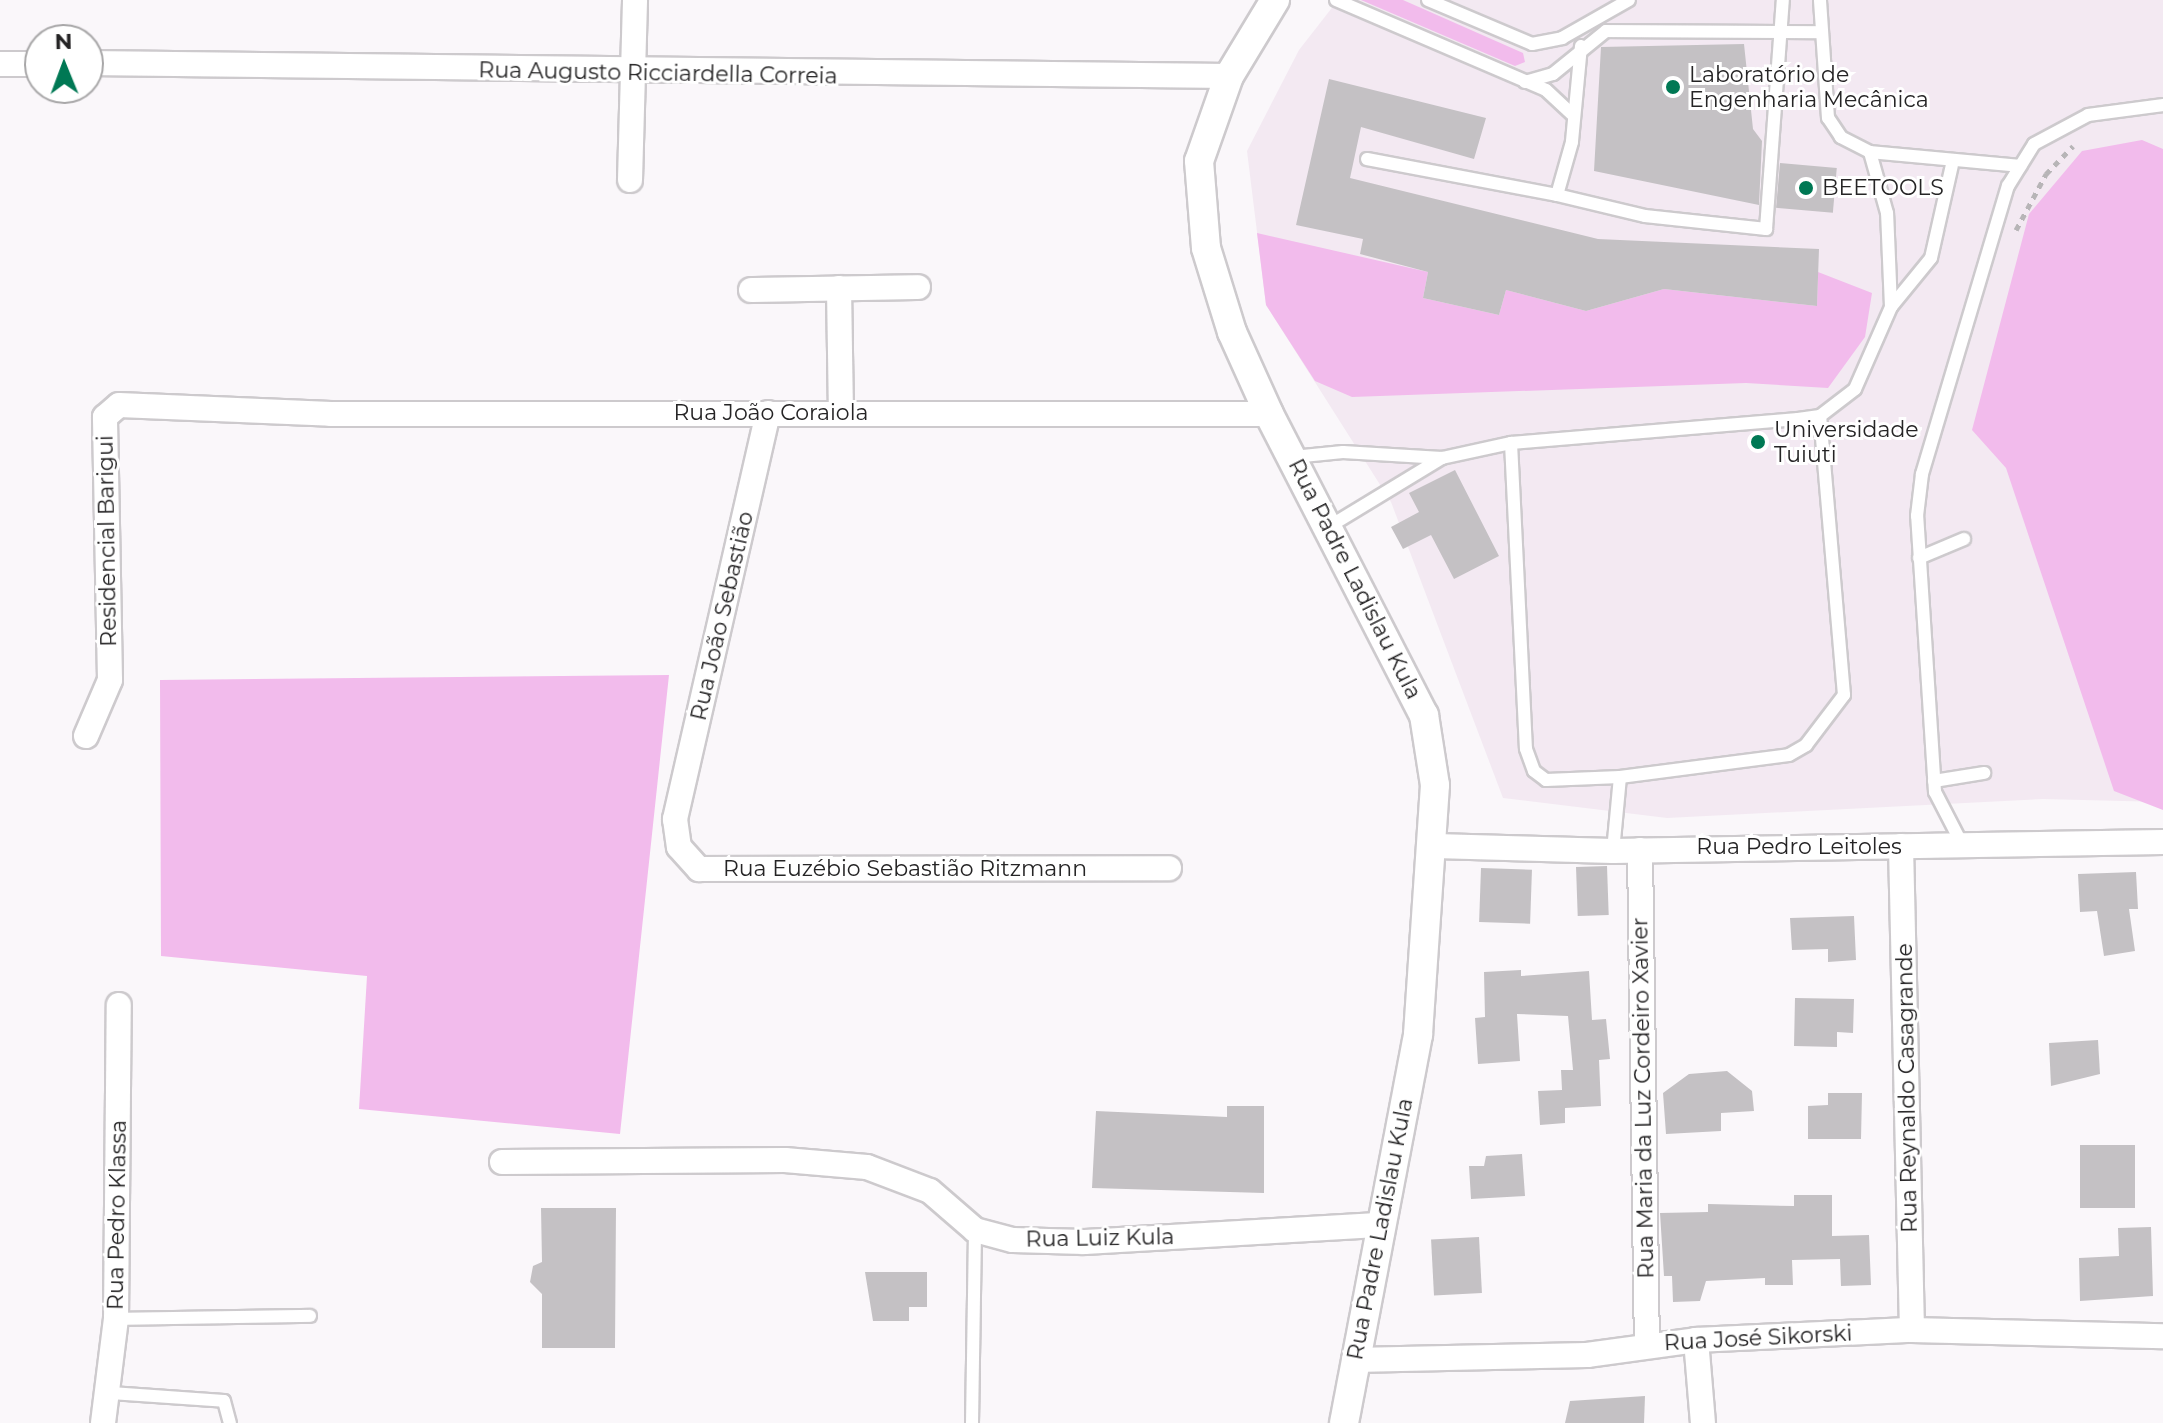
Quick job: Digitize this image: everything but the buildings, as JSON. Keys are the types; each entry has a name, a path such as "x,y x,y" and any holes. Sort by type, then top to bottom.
{"street":[{"path":"630,180 635,0"},
{"name":"Rua Padre Ladislau Kula","path":"1275,0 1229,76 1199,161 1206,248 1232,332 1269,414 1330,526 1424,715 1435,785 1435,846 1418,1035 1344,1423"},
{"name":"Rua Augusto Ricciardella Correia","path":"104,63 631,74 1229,76"},
{"path":"0,64 24,64"},
{"path":"751,290 918,287"},
{"path":"839,288 841,413"},
{"name":"Residencial Barigui","path":"86,736 110,680 105,417 119,405 273,411"},
{"name":"Rua João Coraiola","path":"273,411 1269,414"},
{"name":"Rua João Sebastião","path":"675,819 768,413"},
{"name":"Rua Euzébio Sebastião Ritzmann","path":"675,819 679,847 699,869 1169,868"},
{"name":"Rua Pedro Leitoles","path":"1435,846 1613,851 1963,846 2147,838 2163,842"},
{"name":"Rua Reynaldo Casagrande","path":"1901,846 1912,1330"},
{"name":"Rua Maria da Luz Cordeiro Xavier","path":"1640,850 1647,1345"},
{"name":"Rua Pedro Klassa","path":"103,1423 111,1393 116,1319 119,1005"},
{"name":"Rua Luiz Kula","path":"502,1162 785,1160 867,1167 930,1191 975,1230 1013,1240 1084,1242 1383,1225"},
{"name":"Rua José Sikorski","path":"1354,1360 1587,1355 1696,1340 1912,1330 2163,1336"},
{"path":"1696,1340 1703,1423"}],"lane":[{"path":"1336,0 1563,100 1572,114"},
{"path":"1428,0 1532,44 1562,38 1629,0"},
{"path":"1367,159 1557,195 1645,216 1766,229 1783,0"},
{"path":"1820,0 1828,118 1841,137 1870,152 1952,165 2020,166"},
{"path":"1525,82 1553,74 1581,46 1606,31 1821,32"},
{"path":"1557,195 1581,46"},
{"path":"1963,846 1934,781 1919,558 1922,474 2020,166 2034,144 2088,115 2163,105"},
{"path":"1870,152 1887,213 1891,307"},
{"path":"1292,457 1343,452 1442,458 1511,443 1820,416 1855,389 1891,307 1931,258 1952,165"},
{"path":"1511,443 1526,749 1534,771 1546,780 1620,777 1789,755 1806,745 1844,695 1820,416"},
{"path":"1330,526 1442,458"},
{"path":"1919,558 1964,539"},
{"path":"1934,781 1984,773"},
{"path":"1613,851 1620,777"},
{"path":"972,1423 975,1230"},
{"path":"116,1319 310,1316"},
{"path":"111,1393 224,1401 230,1423"}],"path":[{"path":"2011,239 2046,174 2088,137"}],"shaded area":[{"name":"Universidade Tuiuti","path":"1338,0 2163,0 2163,802 2043,799 1667,818 1503,798 1391,502 1266,305 1247,151 1299,50"},
{"path":"1361,0 1403,0 1523,53 1525,62 1515,66"},
{"path":"2142,140 2163,149 2163,810 2114,791 2006,468 1972,430 2029,214 2082,151"},
{"path":"1257,233 1428,272 1423,298 1499,315 1506,290 1586,311 1664,289 1817,306 1818,272 1872,293 1865,337 1828,388 1746,383 1352,397 1315,381 1266,305"},
{"path":"669,675 620,1134 359,1109 367,976 161,956 160,680"}],"place":[{"name":"Laboratório de Engenharia Mecânica","path":"1673,87"},
{"name":"BEETOOLS","path":"1806,188"},
{"name":"Universidade Tuiuti","path":"1758,442"}]}
